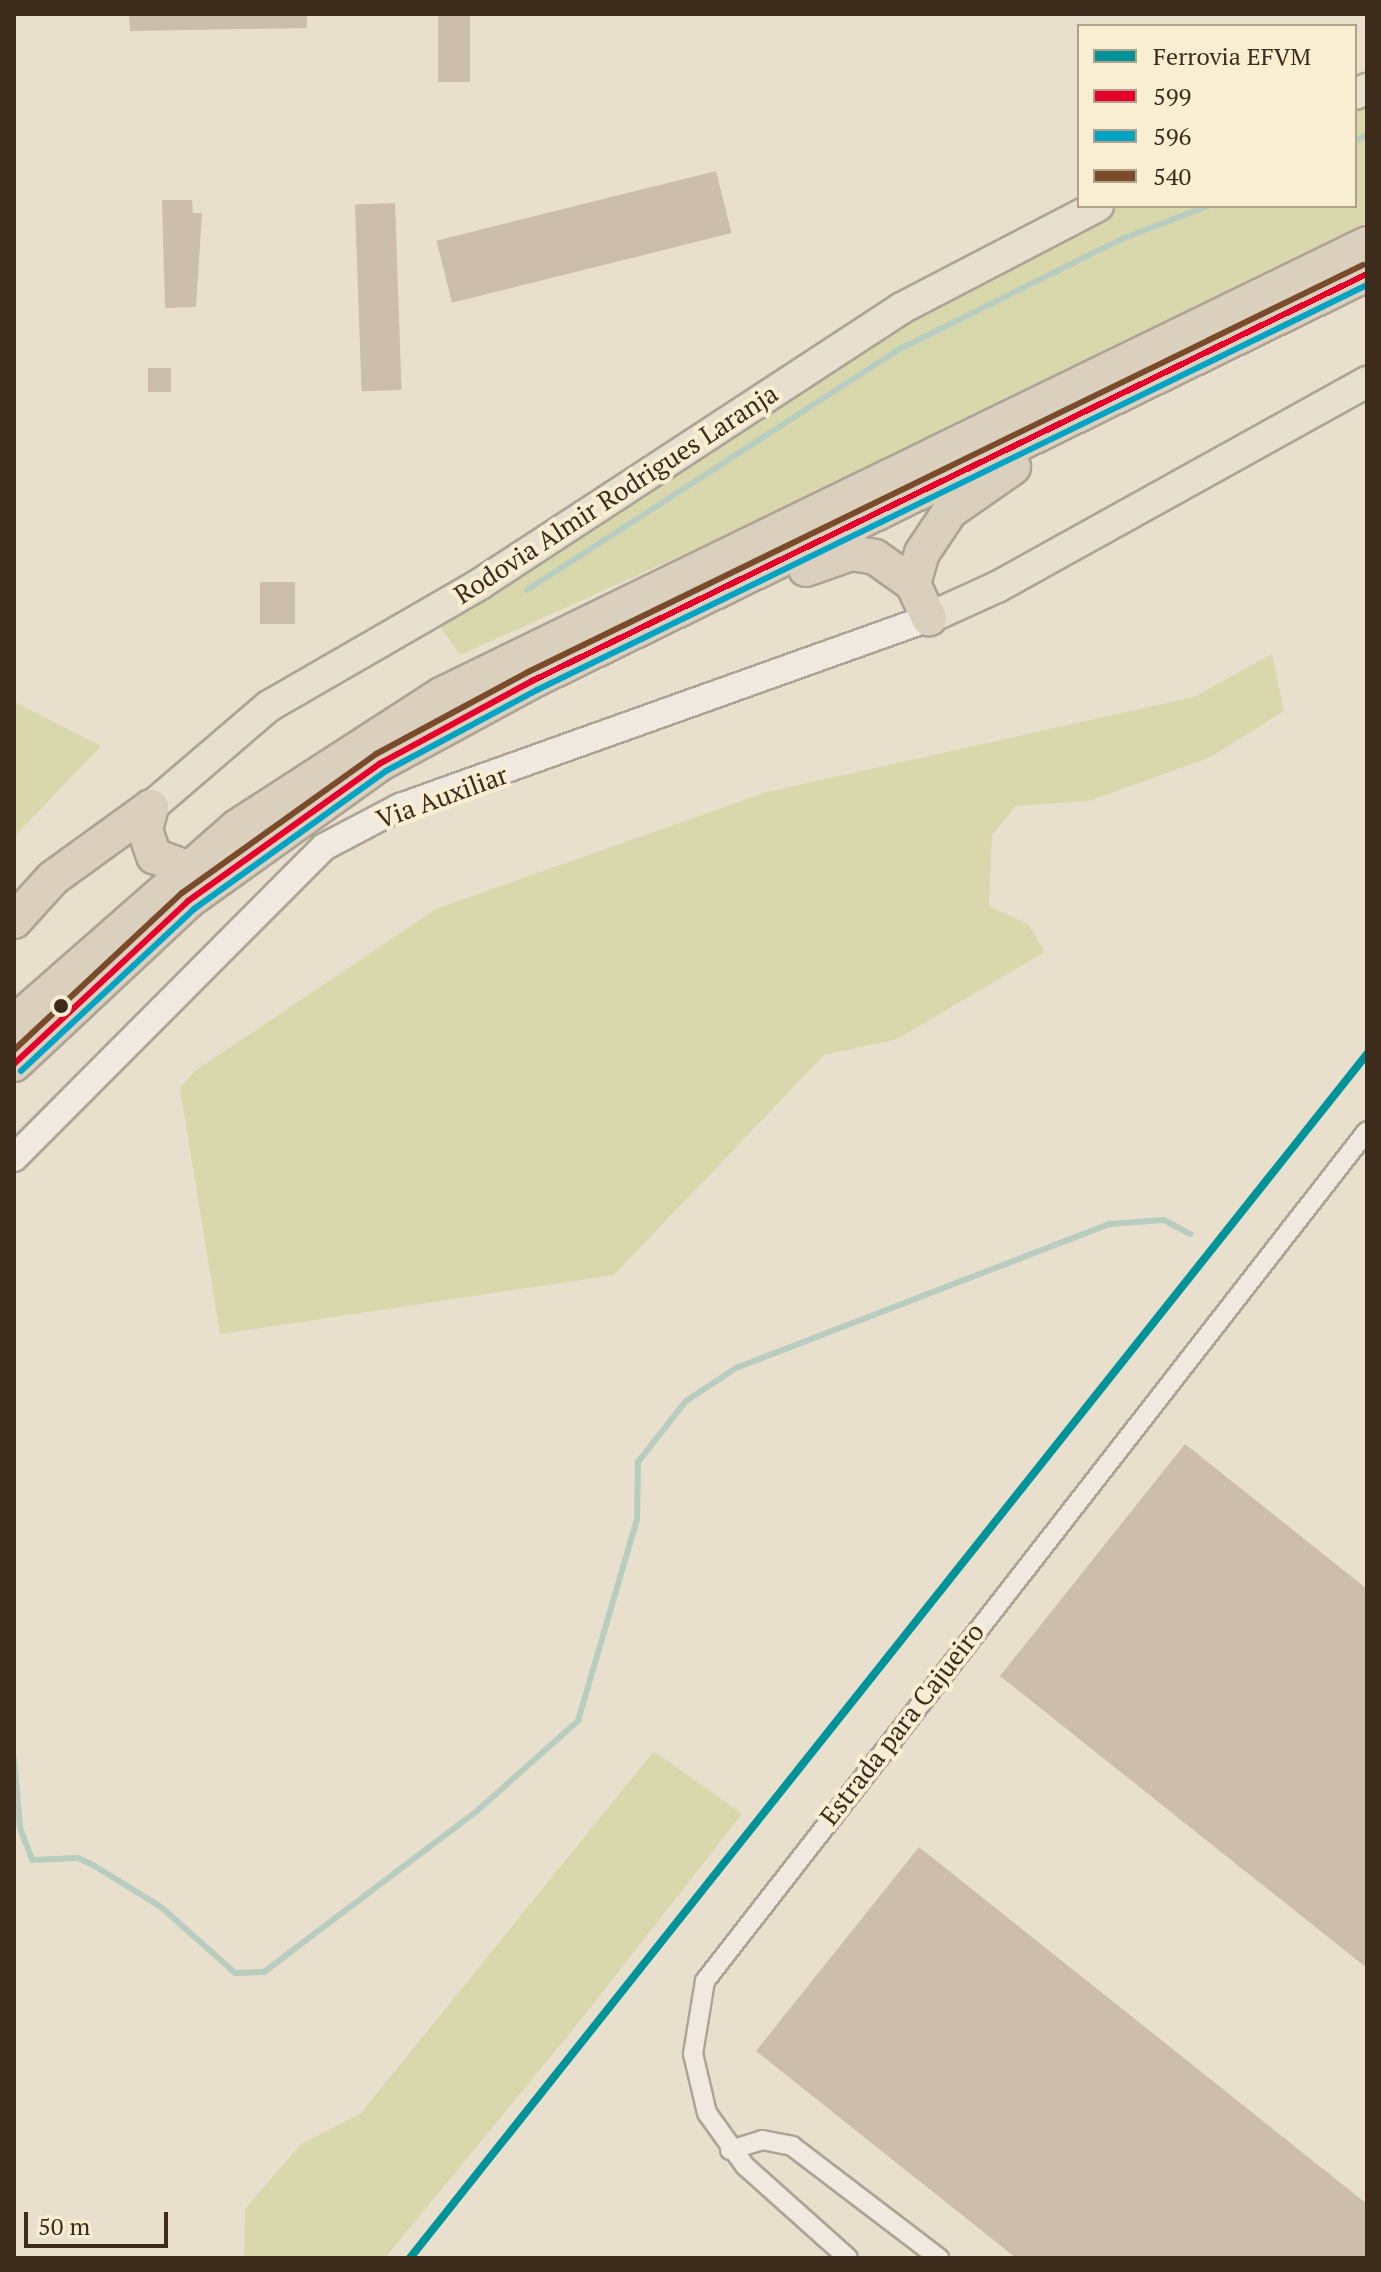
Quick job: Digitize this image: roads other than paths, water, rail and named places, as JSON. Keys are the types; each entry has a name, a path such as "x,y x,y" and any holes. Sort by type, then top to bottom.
{"highway":[{"path":"14,1023 190,869 284,795 441,695 1367,244"},
{"path":"14,1064 142,940 314,807 532,681 1367,274"},
{"path":"913,584 922,553 950,511 1149,380"},
{"path":"666,617 749,595 851,553 893,565 913,584 929,618"},
{"path":"151,807 145,830 154,856 190,869"},
{"path":"14,921 53,878 151,807"}],"main road":[{"name":"Rodovia Almir Rodrigues Laranja","path":"151,807 269,706 480,584 902,308 1094,208"},
{"path":"929,618 997,587 1367,382"}],"street":[{"name":"Via Auxiliar","path":"14,1158 324,847 400,807 929,618"},
{"name":"Estrada para Cajueiro","path":"848,2258 730,2150 707,2113 693,2054 695,2014 713,1967 1367,1131"},
{"path":"730,2150 762,2140 792,2146 939,2258"}],"waterway":[{"path":"1357,140 1367,135"},
{"path":"527,590 900,349 1124,238 1203,208"},
{"path":"14,1759 20,1828 32,1860 78,1858 93,1865 161,1907 235,1973 264,1972 478,1810 578,1721 637,1519 638,1462 686,1401 736,1368 1110,1224 1164,1220 1190,1234"}],"rail line":[{"name":"EFVM","path":"410,2258 1367,1054"}]}
